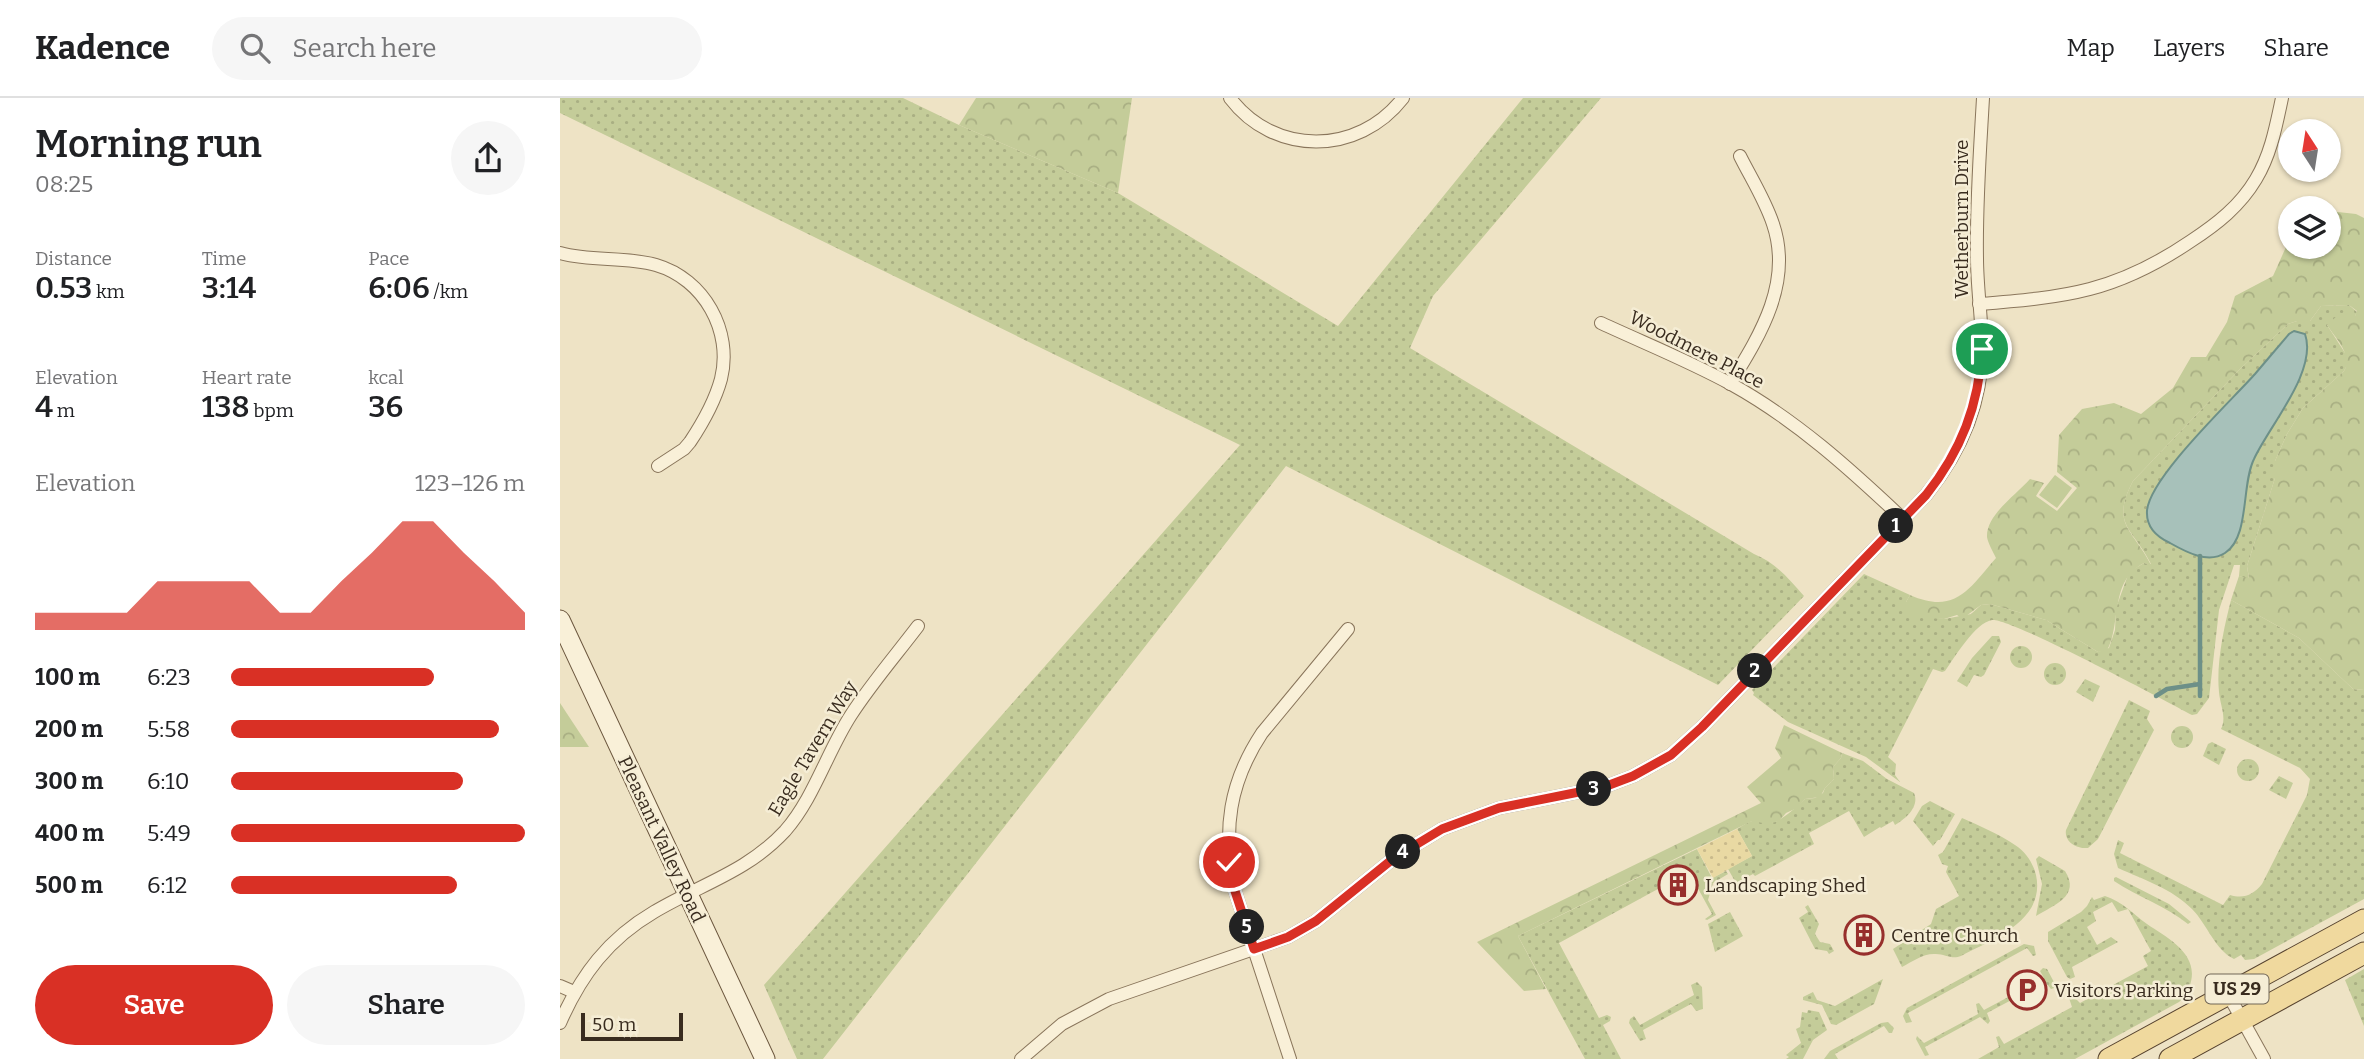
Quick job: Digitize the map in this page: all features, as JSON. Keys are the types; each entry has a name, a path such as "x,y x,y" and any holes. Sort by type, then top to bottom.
{"main road":[{"name":"Pleasant Valley Road","path":"560,620 765,1059"},
{"name":"US 29","path":"2109,1059 2364,919"},
{"name":"US 29","path":"2170,1059 2364,953"}],"street":[{"path":"1230,98 1245,115 1274,134 1304,142 1340,140 1365,131 1387,116 1403,98"},
{"name":"Wetherburn Drive","path":"1021,1059 1062,1024 1109,999 1288,937 1316,921 1394,858 1442,829 1499,808 1604,787 1633,776 1671,755 1702,727 1942,476 1968,426 1981,371 1977,194 1983,98"},
{"path":"1979,304 2064,296 2112,284 2163,260 2217,223 2245,195 2265,162 2282,98"},
{"path":"1730,384 1770,312 1779,269 1773,222 1740,156"},
{"path":"560,253 586,258 641,261 666,268 697,290 713,311 720,329 723,349 720,381 690,442 658,466"},
{"name":"Woodmere Place","path":"1601,323 1730,384 1784,418 1832,454 1903,519"},
{"name":"Eagle Tavern Way","path":"560,1023 574,992 588,970 623,933 655,911 748,863 785,830 804,805 852,713 918,626"},
{"path":"1290,1059 1234,888 1229,862 1228,824 1236,786 1246,759 1262,733 1348,629"},
{"path":"560,986 574,992"},
{"path":"2228,994 2264,1059"}],"green space":[{"path":"560,98 903,98 1118,193 1338,326 1523,98 1601,98 1433,296 1410,348 1769,562 1804,596 1718,685 1286,466 823,1059 797,1059 764,985 1240,445 560,113"},
{"path":"976,98 1132,98 1118,193 959,125"},
{"path":"2341,212 2364,218 2364,690 2353,689 2299,638 2231,600 2239,576 2249,578 2247,566 2275,478 2275,461 2287,434 2303,408 2344,371 2345,353 2327,325 2337,316 2355,316 2357,311 2349,305 2321,306 2310,321 2288,324 2241,368 2133,481 2126,496 2124,517 2131,534 2151,565 2144,563 2126,580 2107,651 2098,652 2046,620 1990,604 1981,605 1962,619 1957,615 1944,619 1914,617 1906,608 1910,595 1939,602 1950,600 1960,596 1978,580 1996,558 1987,537 1991,521 2030,479 2044,483 2036,496 2057,511 2077,488 2057,472 2059,435 2082,409 2114,403 2141,414 2173,388 2191,357 2206,357 2227,322 2235,296 2273,276 2281,259 2341,259"},
{"path":"2349,305 2357,312 2355,316 2327,325 2347,356 2348,363 2344,371 2303,408 2275,461 2275,478 2247,566 2249,579 2239,576 2240,565 2234,565 2219,610 2209,698 2197,714 2192,715 2027,632 1992,620 1972,634 1945,671 1933,669 1888,757 1896,764 1895,775 1900,782 1866,757 1788,722 1753,695 1752,690 1864,574 1910,595 1906,602 1932,617 1944,619 1971,614 1981,605 1990,604 2046,620 2098,652 2109,648 2115,630 2116,608 2129,572 2144,563 2151,564 2124,517 2126,496 2133,481 2241,368 2288,324 2310,321 2321,306"},
{"path":"2055,475 2072,488 2057,508 2039,495"},
{"path":"2231,600 2299,638 2353,689 2364,690 2364,899 2254,959 2245,960 2241,955 2234,959 2227,955 2192,909 2175,895 2118,868 2114,854 2118,840 2124,843 2120,853 2223,905 2230,895 2248,895 2262,884 2307,795 2310,779 2300,768 2221,729 2223,715 2219,670 2223,634"},
{"path":"1992,636 1999,636 2001,642 1984,675 1974,675 1967,687 1957,681 1972,658"},
{"path":"2021,646 2029,649 2032,657 2029,665 2021,668 2013,665 2010,657 2013,649"},
{"path":"2055,663 2063,666 2066,674 2063,682 2055,685 2047,682 2044,674 2047,666"},
{"path":"2085,679 2100,686 2093,702 2076,692"},
{"path":"2129,700 2150,711 2147,719 2154,730 2098,839 2088,848 2080,847 2069,841 2066,830"},
{"path":"560,703 589,747 560,747"},
{"path":"1784,725 1842,753 1833,767 1834,779 1820,797 1805,799 1779,821 1768,824 1752,821 1518,936 1546,989 1524,991 1477,942 1761,803 1747,787 1781,758 1775,748"},
{"path":"2182,726 2190,729 2193,737 2190,745 2182,748 2174,745 2171,737 2174,729"},
{"path":"2212,742 2226,749 2219,765 2203,756 2208,744"},
{"path":"1842,753 1863,761 1887,779 1914,793 1915,803 1910,812 1895,825 1893,821 1864,837 1849,811 1809,833 1814,844 1755,876 1753,874 1736,883 1728,869 1752,856 1737,829 1752,821 1777,821 1805,799 1815,798 1823,793 1834,779 1833,767"},
{"path":"2248,759 2256,762 2259,770 2256,778 2248,781 2240,778 2237,770 2240,762"},
{"path":"2279,776 2293,783 2286,799 2269,790"},
{"path":"1930,801 1955,814 1940,840 1933,846 1913,821 1922,806"},
{"path":"1962,818 2002,837 2026,854 2036,875 2037,891 2033,905 2014,926 1961,956 1930,954 1902,967 1893,949 1931,924 1936,909 1959,896 1946,872 1948,866 1942,864 1938,855 1943,852"},
{"path":"1697,849 1712,878 1726,871 1728,874 1713,883 1708,900 1716,915 1705,919 1712,914 1689,872 1559,943 1599,1018 1607,1015 1611,1017 1610,1021 1603,1025 1621,1059 1585,1059 1518,936"},
{"path":"2039,856 2065,871 2070,887 2063,899 2036,916 2042,884 2036,859"},
{"path":"2116,877 2169,904 2191,922 2188,924 2123,887 2114,881"},
{"path":"2105,896 2128,908 2181,949 2191,966 2189,988 2192,990 2179,1002 2075,1059 1978,1059 1999,1047 1996,1037 1999,1036 2004,1044 2072,1007 2069,998 2072,995 2080,1003 2148,966 2143,956 2151,951 2128,909 2118,912 2112,902 2093,912 2096,921 2087,927 2097,945 2111,937 2118,942 2072,967 2075,977 2067,977 2048,941 2048,932 2081,912 2092,897 2094,900"},
{"path":"1808,905 1819,924 1815,934 1820,942 1830,944 1834,951 1829,954 1827,951 1815,949 1799,918 1808,912 1805,907"},
{"path":"1730,912 1743,936 1715,952 1708,924"},
{"path":"2024,944 2034,946 2036,955 2033,956 2027,948 1908,1013 1912,1022 1906,1023 1903,1016 1907,1008"},
{"path":"2047,969 2055,984 2054,988 2051,989 2045,982 1987,1013 1990,1021 1988,1024 1980,1017 1925,1047 1929,1055 1925,1056 1917,1036 1924,1043 1978,1014 1976,1004 1979,1003 1984,1010 2044,978 2040,971"},
{"path":"2364,969 2364,1026 2345,980"},
{"path":"1883,979 1874,1004 1836,1025 1831,1024 1822,1005 1803,1000 1803,997 1813,992 1817,1000 1835,1006"},
{"path":"1697,982 1702,987 1703,1009 1696,1011 1691,1004 1643,1030 1646,1039 1640,1041 1629,1023 1630,1019 1634,1016 1640,1025 1694,995 1691,985"},
{"path":"1808,1010 1819,1012 1827,1030 1813,1040 1803,1059 1786,1059 1789,1057 1786,1055 1801,1043 1796,1029 1800,1027 1802,1012 1807,1013"},
{"path":"1888,1022 1894,1028 1892,1033 1884,1026 1835,1054 1838,1059 1824,1059 1830,1051 1881,1023"}],"sand":[{"path":"1737,829 1752,856 1713,878 1697,849"}],"water":[{"path":"2294,331 2305,334 2305,364 2290,398 2254,459 2242,523 2233,545 2218,556 2204,557 2161,538 2150,527 2147,511 2161,479 2193,440"}],"waterway":[{"path":"2200,556 2200,696"},
{"path":"2156,696 2167,689 2200,684"}],"place":[{"name":"Landscaping Shed","path":"1678,885"},
{"name":"Centre Church","path":"1864,935"},
{"name":"Visitors Parking","path":"2027,990"}],"route":[{"path":"1229,862 1234,888 1254,949 1288,937 1316,921 1394,858 1442,829 1518,803 1604,787 1633,776 1671,755 1702,727 1942,476 1968,426 1976,400 1982,349"}]}
